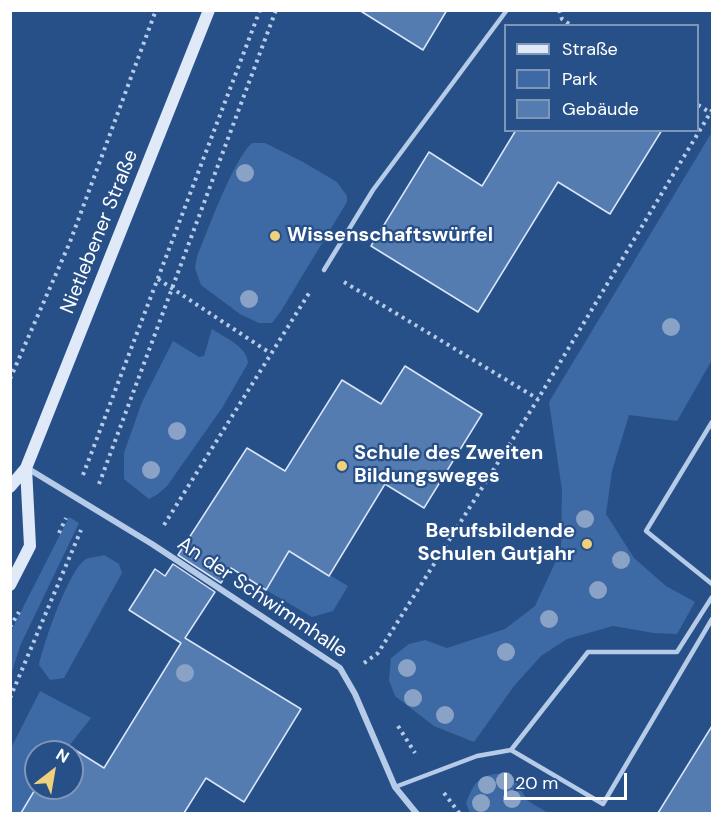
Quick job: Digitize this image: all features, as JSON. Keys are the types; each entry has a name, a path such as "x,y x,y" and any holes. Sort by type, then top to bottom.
{"main road":[{"name":"Nietlebener Straße","path":"10,487 26,468 209,10"},
{"name":"Nietlebener Straße","path":"10,585 30,546 26,468"}],"street":[{"name":"An der Schwimmhalle","path":"26,468 152,544 340,668 355,694 395,787 417,813"}],"lane":[{"path":"324,270 373,190 507,10"},
{"path":"712,422 646,531 712,584"},
{"path":"511,750 588,652 677,652 712,597"},
{"path":"395,787 477,756 511,750 603,804 712,619"}],"path":[{"path":"10,379 70,242 156,10"},
{"path":"55,543 75,497 260,10"},
{"path":"10,698 90,507 276,10"},
{"path":"559,10 562,19 569,24"},
{"path":"340,668 363,663 378,653 538,399 712,112"},
{"path":"152,544 324,270 538,399"},
{"path":"158,279 270,353"},
{"path":"10,627 21,608"}],"green space":[{"path":"712,132 712,360 677,421 629,415 612,471 606,514 634,558 666,586 695,602 677,634 654,633 613,626 567,639 541,656 514,686 474,742 434,726 395,696 389,680 391,658 409,644 425,640 447,648 505,629 535,606 561,550 562,490 549,402"},
{"path":"252,143 265,143 303,162 337,182 347,196 347,202 272,323 259,323 240,314 201,285 195,268 197,257 229,179"},
{"path":"212,329 240,347 248,363 222,408 167,486 149,499 124,479 124,453 142,402 173,341 199,357 204,356"},
{"path":"69,517 79,523 20,646 11,675 11,631"},
{"path":"289,551 348,586 333,611 312,617 266,590"},
{"path":"104,555 119,564 122,573 64,678 50,680 39,665 51,625 65,592 79,566 86,559"},
{"path":"40,691 91,718 74,740 24,740 24,800 29,800 21,813 11,813 10,750"},
{"path":"505,773 512,776 528,801 548,813 470,813 466,803 475,784 489,775"}],"building":[{"path":"359,10 447,10 423,50"},
{"path":"515,132 661,132 610,214 558,182 478,312 371,246 429,152 482,186"},
{"path":"405,366 482,414 424,508 385,484 329,576 289,551 266,590 231,568 221,583 178,555 247,448 285,471 342,380 381,404"},
{"path":"173,564 215,592 185,638 301,709 244,802 206,778 184,813 21,813 29,800 84,800 84,756 104,768 181,643 129,610 155,569 165,576"},
{"path":"712,726 712,813 658,813"}],"place":[{"name":"Wissenschaftswürfel","path":"275,236"},
{"name":"Schule des Zweiten Bildungsweges","path":"342,466"},
{"name":"Berufsbildende Schulen Gutjahr","path":"587,544"}]}
